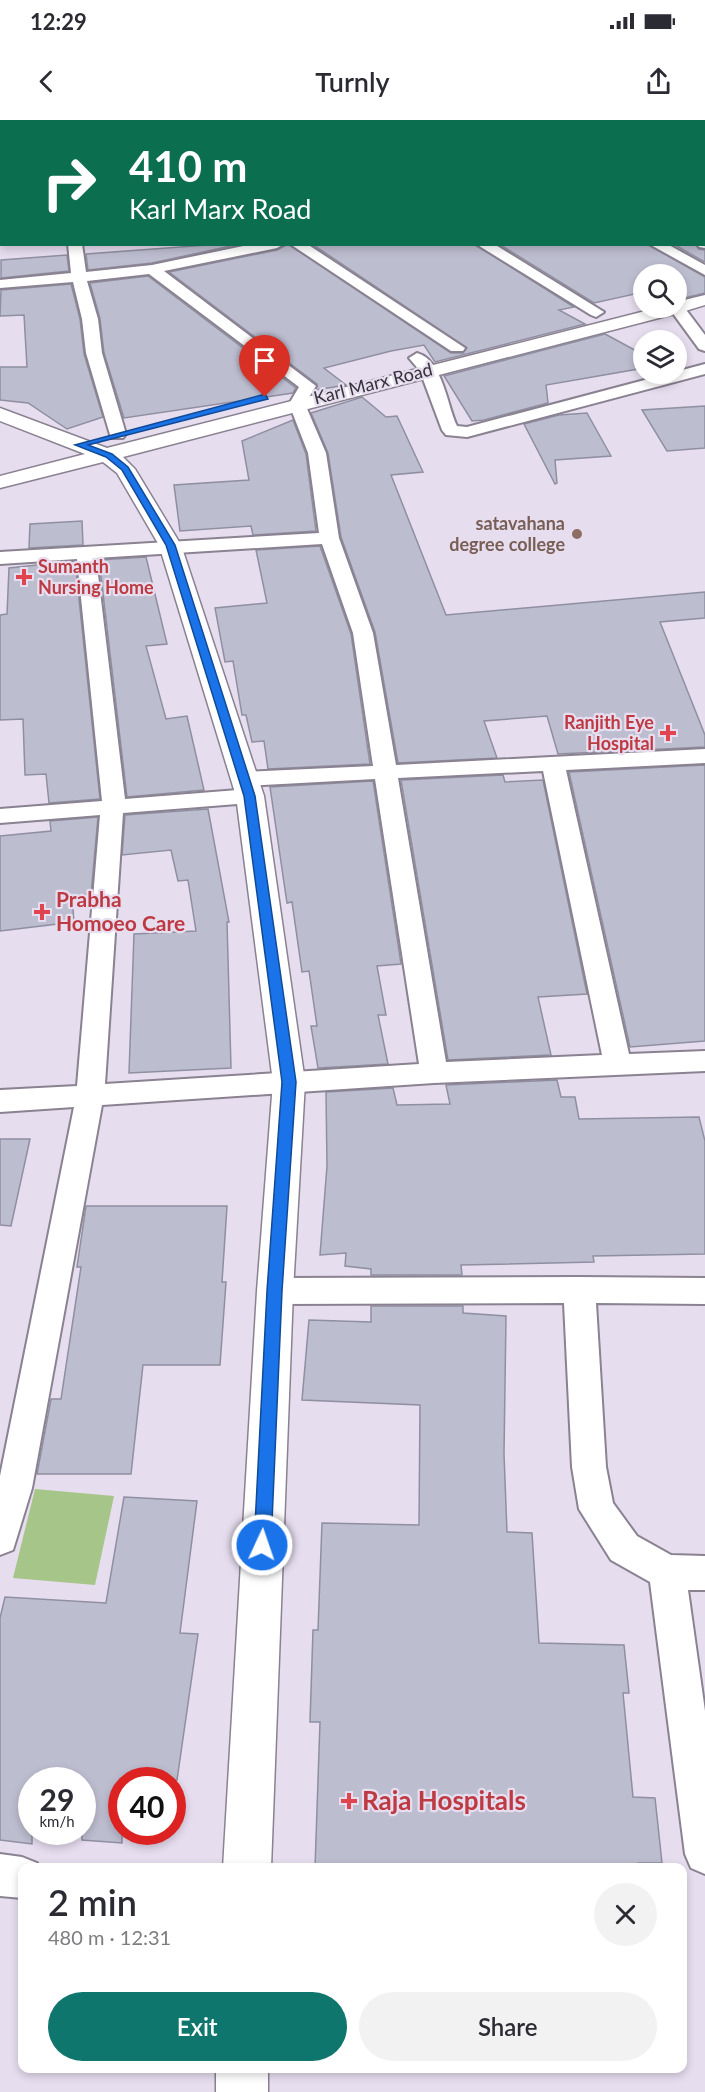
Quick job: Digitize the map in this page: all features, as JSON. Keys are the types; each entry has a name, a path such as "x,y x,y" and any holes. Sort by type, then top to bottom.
{"main road":[{"path":"687,290 705,286"},
{"name":"Karl Marx Road","path":"687,304 705,300"},
{"name":"Karl Marx Road","path":"0,465 297,404 422,364 457,348 633,304"},
{"name":"Karl Marx Road","path":"0,482 101,445 308,386 422,364 633,317"},
{"path":"0,414 101,445 125,469 170,545 248,788 289,1082 275,1291 247,1863"},
{"path":"242,2073 242,2092"}],"street":[{"path":"75,246 79,277 90,319 101,445"},
{"path":"0,284 152,269 177,259 265,246"},
{"path":"300,246 457,348"},
{"path":"486,246 596,312"},
{"path":"660,246 705,271"},
{"path":"670,252 696,246"},
{"path":"152,269 308,386 297,404 317,453 329,538 363,633 434,1072"},
{"path":"685,318 705,346"},
{"path":"422,364 448,426 452,431 467,432 705,369"},
{"path":"0,558 170,545 329,538"},
{"path":"0,1538 15,1488 90,1095 112,807 114,807 86,552"},
{"path":"0,816 112,807 248,788 386,773 705,756"},
{"path":"553,765 618,1065"},
{"path":"0,1101 434,1072 705,1061"},
{"path":"579,1290 589,1467 597,1509 624,1548 667,1572 705,1573"},
{"path":"275,1291 705,1291"},
{"path":"667,1572 705,1854"},
{"path":"0,1875 18,1877"}],"green space":[{"path":"35,1489 114,1496 95,1585 13,1578"}],"building":[{"path":"194,246 231,246 152,263 88,270 86,254"},
{"path":"284,246 291,246 451,353 463,353 467,348 315,246 477,246 574,307 559,310 585,324 435,362 424,345 391,351 324,368 346,385 316,390 317,384 169,272 277,250"},
{"path":"502,246 651,246 682,264 633,264 633,294 594,303"},
{"path":"677,246 697,246 705,250 705,262"},
{"path":"67,255 69,271 1,278 1,260"},
{"path":"687,267 705,277 705,293 687,297"},
{"path":"148,276 296,388 293,393 124,418 104,353 100,319 90,283"},
{"path":"71,284 80,319 84,354 103,417 67,429 28,403 0,400 0,367 27,367 24,315 0,316 1,290"},
{"path":"605,334 633,349 633,370 546,385 548,403 484,420 472,421 444,376"},
{"path":"362,397 386,417 397,416 423,472 391,475 446,615 705,592 705,618 660,622 705,735 705,747 558,754 547,716 484,721 497,758 398,763 375,632 341,537 328,453 311,413"},
{"path":"705,406 705,448 667,451 642,410"},
{"path":"587,413 611,456 555,460 557,483 555,484 524,424 559,415"},
{"path":"293,420 306,454 316,531 253,535 251,526 180,531 174,485 249,480 242,441"},
{"path":"82,521 83,545 29,548 30,524"},
{"path":"320,546 351,634 370,764 268,769 264,741 252,742 246,715 242,715 233,661 225,662 215,608 267,603 256,550"},
{"path":"146,557 167,644 146,646 166,719 187,716 204,790 127,797 99,560"},
{"path":"75,561 100,799 49,803 46,774 25,775 23,719 0,720 0,615 7,614 9,568"},
{"path":"705,765 705,1041 630,1047 569,772"},
{"path":"503,775 505,782 543,780 587,994 538,997 551,1055 448,1060 401,780"},
{"path":"373,781 401,964 377,966 386,1015 378,1015 388,1064 318,1068 311,1026 317,1026 309,971 302,972 292,902 287,903 270,787"},
{"path":"208,809 229,922 227,922 231,1068 129,1073 134,934 196,931 188,880 178,881 171,850 122,855 125,815"},
{"path":"98,817 91,894 72,896 74,922 0,931 0,836 51,831 50,821"},
{"path":"557,1080 561,1097 575,1097 579,1119 699,1117 705,1141 705,1254 593,1256 594,1262 461,1265 462,1275 371,1275 371,1269 345,1266 346,1253 320,1255 327,1166 326,1092 393,1088 397,1105 450,1104 446,1085"},
{"path":"0,1139 30,1139 11,1226 0,1225"},
{"path":"86,1206 227,1206 222,1282 226,1282 220,1365 143,1365 131,1474 37,1474 51,1399 61,1399 81,1267 77,1267"},
{"path":"371,1306 463,1306 463,1313 506,1316 504,1454 507,1532 532,1533 539,1643 624,1645 629,1693 623,1693 633,1797 655,1798 662,1863 315,1863 320,1722 310,1722 313,1630 318,1630 322,1523 419,1525 420,1405 302,1400 309,1320 371,1322"},
{"path":"124,1497 197,1501 180,1633 198,1634 179,1767 108,1767 108,1842 96,1841 96,1767 18,1767 18,1842 0,1840 0,1618 5,1597 106,1603"}],"place":[{"name":"satavahana degree college","path":"577,534"},
{"name":"Sumanth Nursing Home","path":"24,577"},
{"name":"Ranjith Eye Hospital","path":"668,733"},
{"name":"Prabha Homoeo Care","path":"42,912"},
{"name":"Raja Hospitals","path":"349,1801"}],"route":[{"path":"262,1545 275,1291 289,1082 250,796 170,545 125,469 109,456 79,445 265,397"}]}
